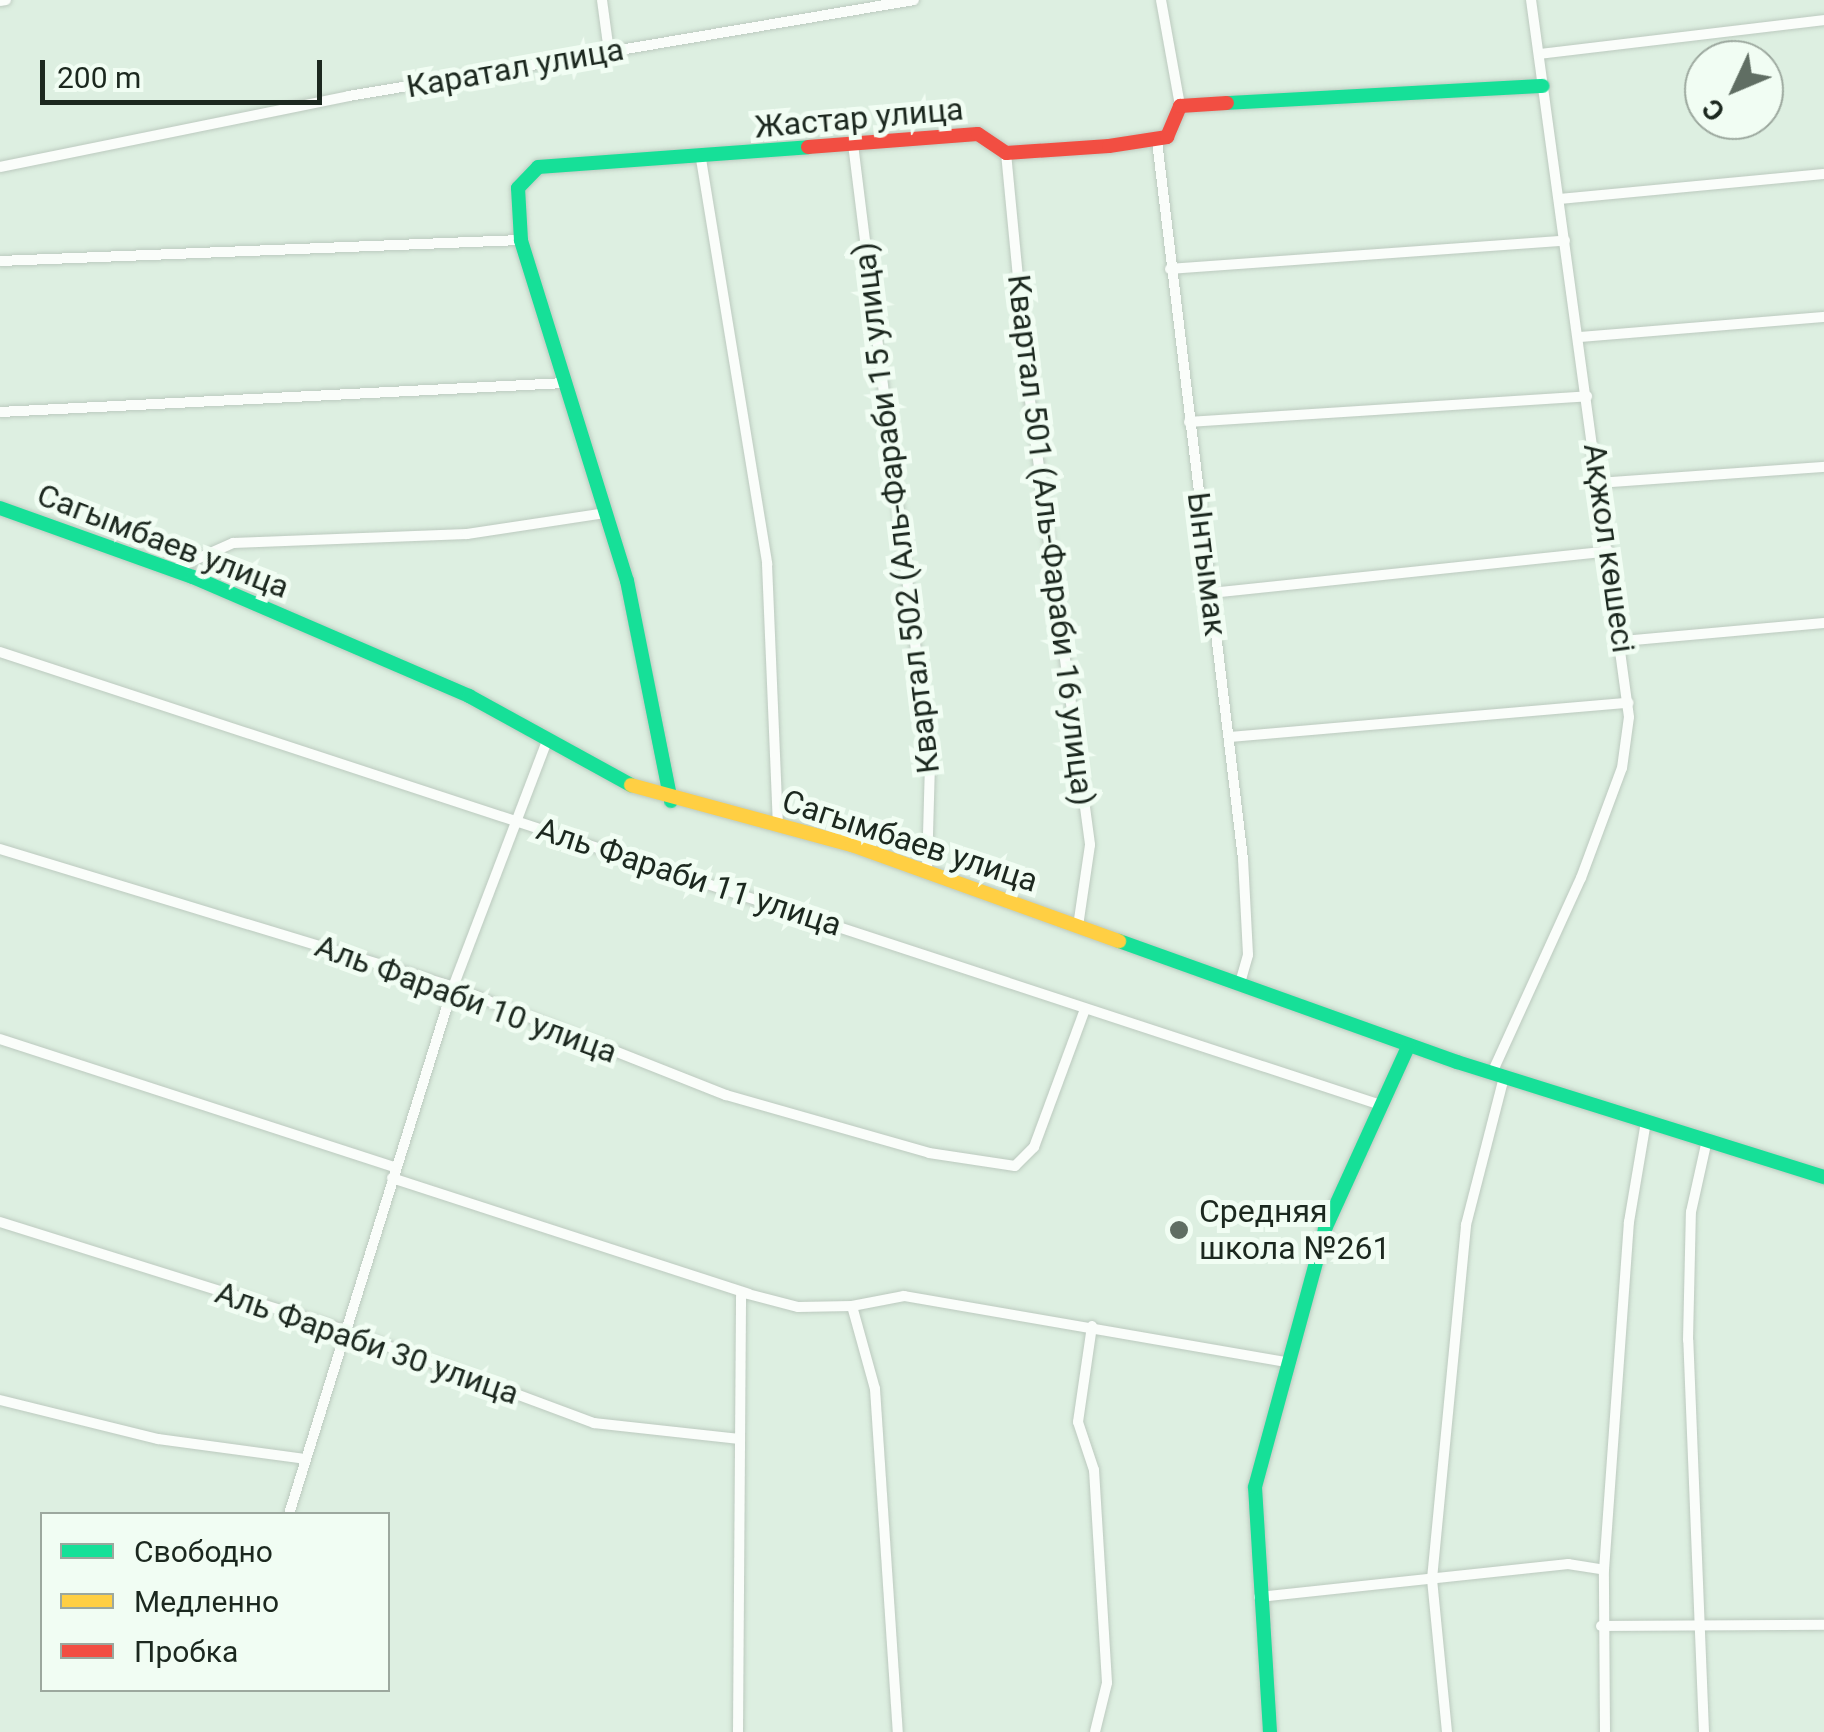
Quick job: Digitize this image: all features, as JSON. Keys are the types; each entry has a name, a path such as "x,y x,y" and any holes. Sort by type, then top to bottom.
{"street":[{"path":"602,0 609,52"},
{"name":"Каратал улица","path":"0,167 150,134 914,0"},
{"path":"1157,141 1174,130 1180,106 1160,0"},
{"name":"Ақжол көшесі","path":"1447,1732 1432,1579 1466,1226 1498,1075 1581,878 1622,768 1628,703 1531,0"},
{"path":"1539,54 1824,20"},
{"path":"1180,106 1543,86"},
{"name":"Жастар улица","path":"521,240 518,188 538,167 701,159 978,134 1006,153 1157,141"},
{"name":"Ынтымак","path":"1157,141 1248,924 1239,986"},
{"name":"Квартал 502 (Аль-Фараби 15 улица)","path":"853,144 930,763 927,871"},
{"name":"Квартал 501 (Аль-Фараби 16 улица)","path":"1006,153 1028,393 1090,845 1078,926"},
{"path":"701,159 767,564 778,824"},
{"path":"1559,199 1824,174"},
{"path":"0,261 521,240 606,514 656,706 671,801"},
{"path":"1170,269 1565,240"},
{"path":"1579,337 1824,316"},
{"path":"0,412 565,383"},
{"path":"1188,422 1587,396"},
{"path":"1599,483 1824,467"},
{"name":"Сагымбаев улица","path":"0,508 171,570 469,696 598,774 671,801 778,824 927,871 1239,986 1498,1075 1824,1177"},
{"path":"171,570 233,543 467,534 606,514"},
{"path":"1211,593 1609,551"},
{"path":"1622,641 1824,623"},
{"name":"Аль Фараби 11 улица","path":"0,652 1378,1104"},
{"path":"1229,736 1628,703"},
{"path":"290,1512 453,987 546,742"},
{"name":"Аль Фараби 10 улица","path":"0,849 453,987 726,1095 930,1154 1016,1166 1026,1160 1085,1009"},
{"path":"0,1039 741,1292 798,1306 852,1306 904,1296 1287,1362"},
{"path":"1270,1732 1258,1596 1256,1487 1325,1229 1408,1044"},
{"path":"1604,1732 1604,1570 1629,1222 1646,1121"},
{"path":"1704,1732 1688,1340 1691,1212 1707,1140"},
{"name":"Аль Фараби 30 улица","path":"0,1222 344,1330 594,1423 738,1440"},
{"path":"738,1732 741,1292"},
{"path":"852,1306 875,1389 898,1732"},
{"path":"1092,1326 1078,1422 1094,1470 1106,1664 1105,1700 1095,1732"},
{"path":"0,1400 158,1440 305,1459"},
{"path":"1258,1596 1568,1564 1604,1570"},
{"path":"1601,1626 1824,1625"}],"traffic: fast":[{"path":"1227,103 1543,86"},
{"path":"671,801 627,581 521,240 518,188 538,167 808,147"},
{"path":"0,508 193,577 469,696 631,785"},
{"path":"1119,941 1457,1062 1824,1177"},
{"path":"1270,1732 1255,1487 1325,1229 1409,1045"}],"traffic: slow":[{"path":"631,785 852,845 1119,941"}],"traffic: jam":[{"path":"808,147 978,134 1006,153 1109,146 1167,137 1180,106 1227,103"}],"place":[{"name":"Средняя школа №261","path":"1179,1230"}]}
